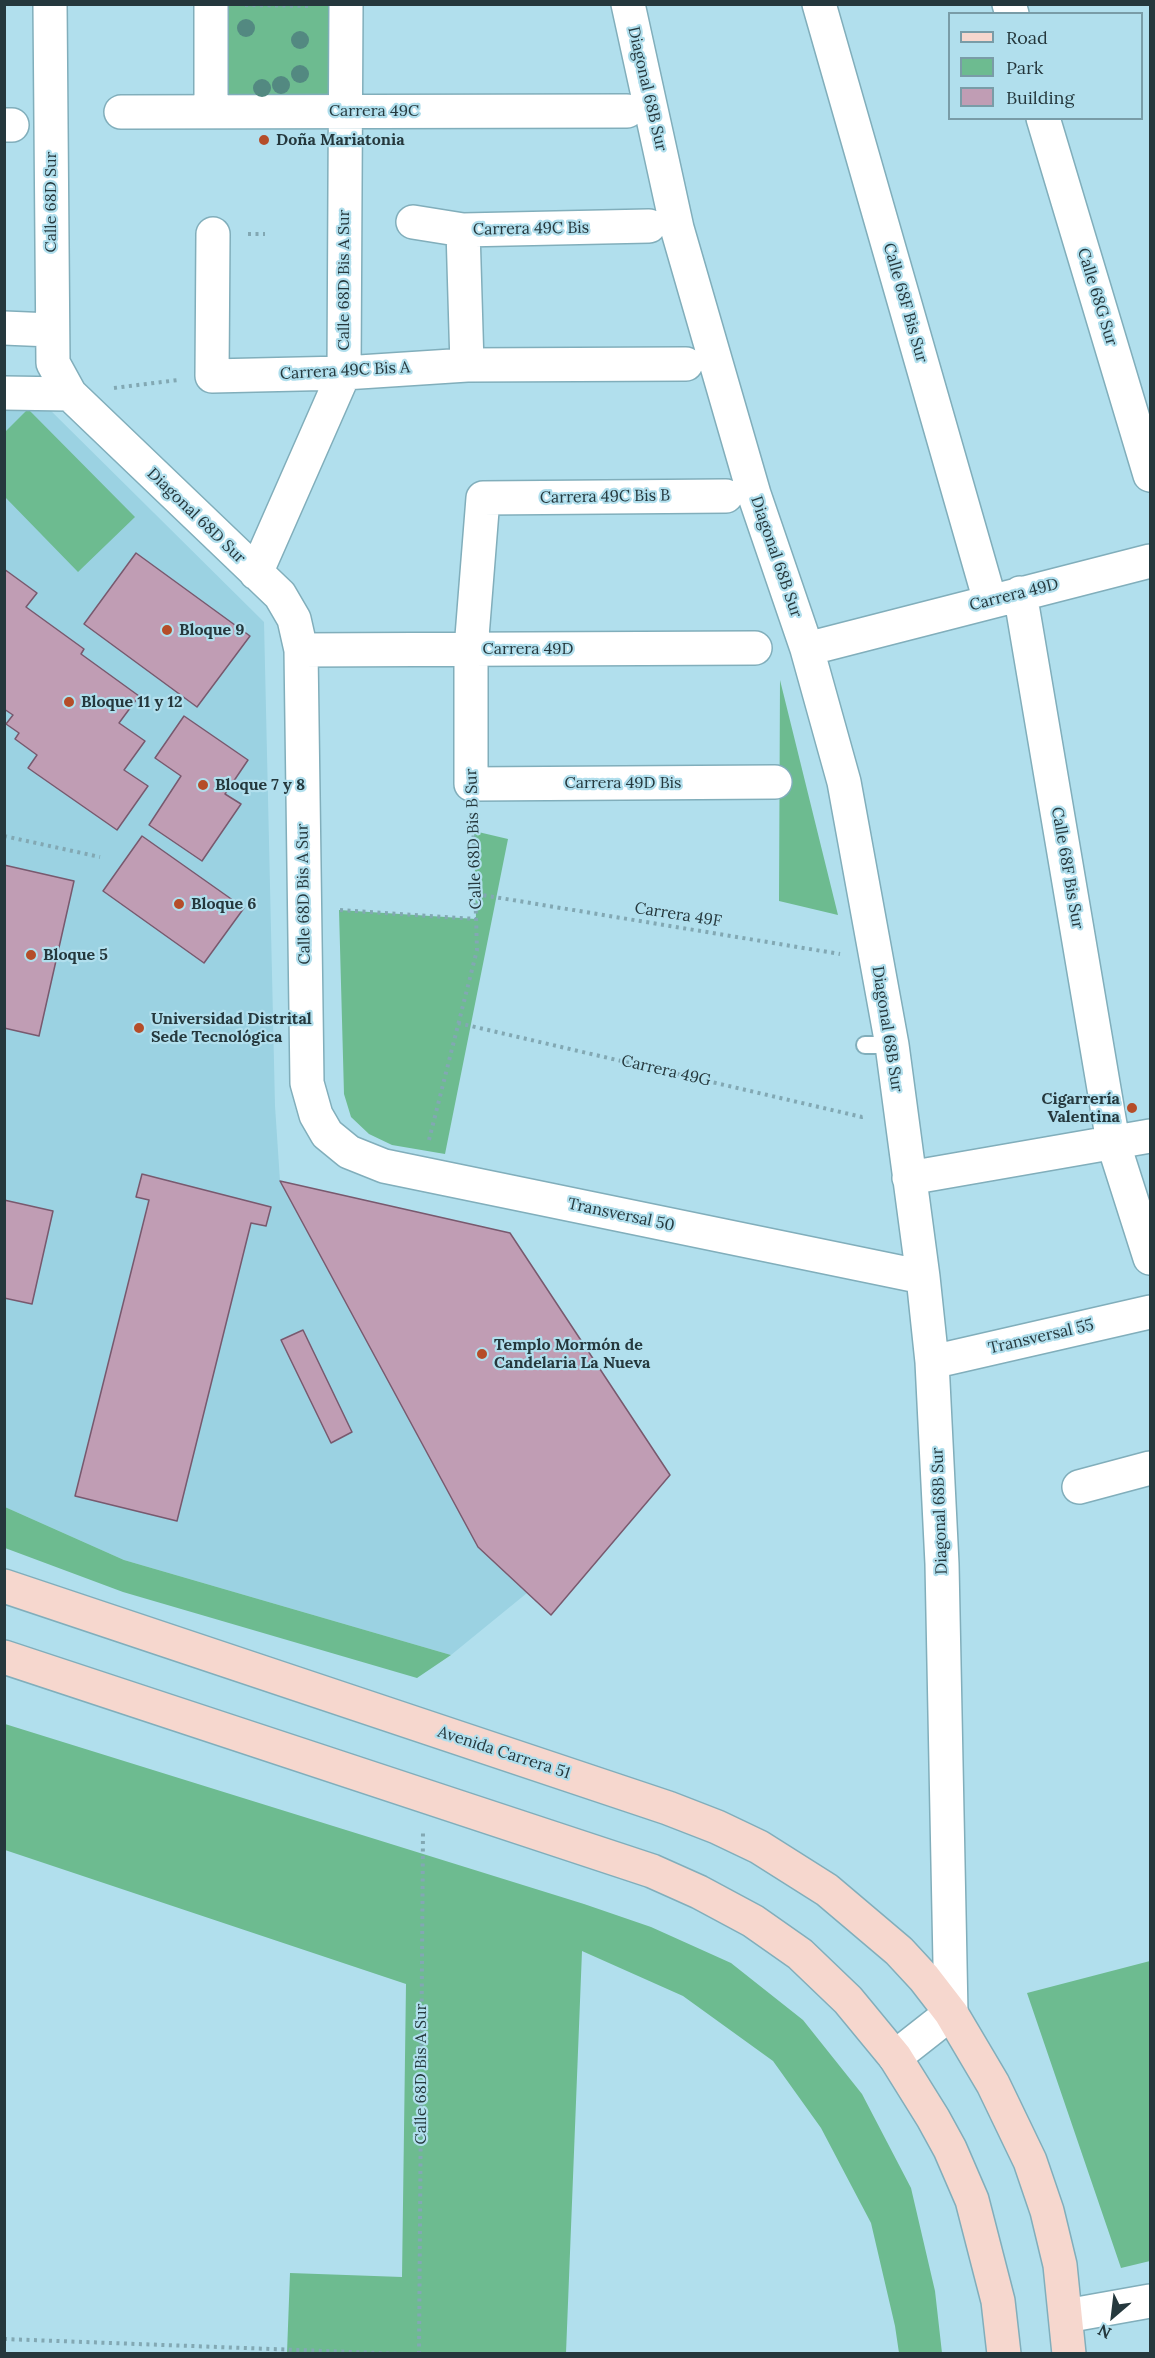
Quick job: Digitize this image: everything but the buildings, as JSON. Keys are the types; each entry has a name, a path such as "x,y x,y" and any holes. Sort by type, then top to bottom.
{"street":[{"name":"Calle 68D Sur","path":"50,4 51,330 53,363 70,394"},
{"path":"211,4 211,112"},
{"name":"Diagonal 68B Sur","path":"628,4 677,228 754,494 807,649 844,782 876,960 878,1045 909,1178 932,1362 942,1564 951,2013"},
{"name":"Calle 68F Bis Sur","path":"819,4 1005,597 1113,1142 1150,1258"},
{"name":"Calle 68D Bis A Sur","path":"256,573 344,373 345,111 330,5"},
{"name":"Carrera 49C","path":"121,112 627,111"},
{"name":"Calle 68G Sur","path":"1044,120 1150,476"},
{"name":"Carrera 49C Bis","path":"413,222 463,230 649,226"},
{"path":"463,230 467,365"},
{"path":"212,376 213,234"},
{"path":"4,328 51,330"},
{"name":"Carrera 49C Bis A","path":"212,376 344,373 467,365 686,364"},
{"path":"4,393 70,394"},
{"name":"Diagonal 68D Sur","path":"70,394 280,595 294,619 301,650"},
{"name":"Carrera 49C Bis B","path":"483,498 726,496"},
{"name":"Calle 68D Bis B Sur","path":"471,784 471,649 483,498"},
{"name":"Carrera 49D","path":"807,649 1150,561"},
{"name":"Carrera 49D","path":"301,650 755,648"},
{"name":"Calle 68D Bis A Sur","path":"301,650 307,1083 316,1115 327,1134"},
{"name":"Carrera 49D Bis","path":"471,784 775,782"},
{"name":"Transversal 50","path":"327,1134 349,1152 384,1166 923,1278"},
{"path":"909,1178 1150,1136"},
{"name":"Transversal 55","path":"932,1362 1150,1312"},
{"path":"1079,1487 1150,1468"},
{"name":"Avenida Carrera 51","path":"4,1586 668,1808 717,1827 791,1865 828,1890 899,1951 951,2013 993,2084 1030,2161 1047,2211 1060,2265 1069,2354"},
{"path":"4,1657 652,1871 699,1892 753,1921 800,1954 861,2014 895,2057 950,2149 972,2200 998,2301 1004,2354"},
{"path":"895,2057 951,2013"},
{"path":"1066,2316 1150,2301"}],"path":[{"path":"234,5 330,5"},
{"path":"70,394 212,376"},
{"name":"Calle 68D Bis B Sur","path":"420,1173 477,950 471,784"},
{"path":"4,836 100,857"},
{"name":"Carrera 49F","path":"476,894 876,960"},
{"path":"304,907 476,919"},
{"name":"Carrera 49G","path":"458,1023 862,1117 870,1112"},
{"name":"Calle 68D Bis A Sur","path":"419,2354 422,1795"},
{"path":"4,2339 405,2354"}],"shaded area":[{"name":"Universidad Distrital Sede Tecnológica","path":"4,403 43,403 264,622 275,1106 280,1181 478,1547 527,1593 451,1655 124,1560 5,1507"}],"green space":[{"path":"220,5 339,5 339,105 219,104"},
{"path":"28,409 135,517 78,572 5,497 5,432"},
{"path":"780,680 838,915 779,901"},
{"path":"474,831 508,839 445,1154 392,1145 369,1134 351,1117 344,1094 339,910 476,919"},
{"path":"5,1507 124,1560 451,1655 417,1678 123,1592 5,1548"},
{"path":"5,1724 584,1904 651,1927 731,1963 803,2020 862,2094 911,2188 935,2291 942,2353 899,2353 871,2223 821,2128 773,2061 683,1996 582,1951 566,2353 287,2353 290,2273 402,2277 406,1984 5,1850"},
{"path":"1150,1961 1150,2261 1121,2268 1027,1993"}],"place":[{"name":"Doña Mariatonia","path":"264,140"},
{"name":"Bloque 9","path":"167,630"},
{"name":"Bloque 11 y 12","path":"69,702"},
{"name":"Bloque 7 y 8","path":"203,785"},
{"name":"Bloque 6","path":"179,904"},
{"name":"Bloque 5","path":"31,955"},
{"name":"Universidad Distrital Sede Tecnológica","path":"139,1028"},
{"name":"Cigarrería Valentina","path":"1132,1108"},
{"name":"Templo Mormón de Candelaria La Nueva","path":"482,1354"}]}
